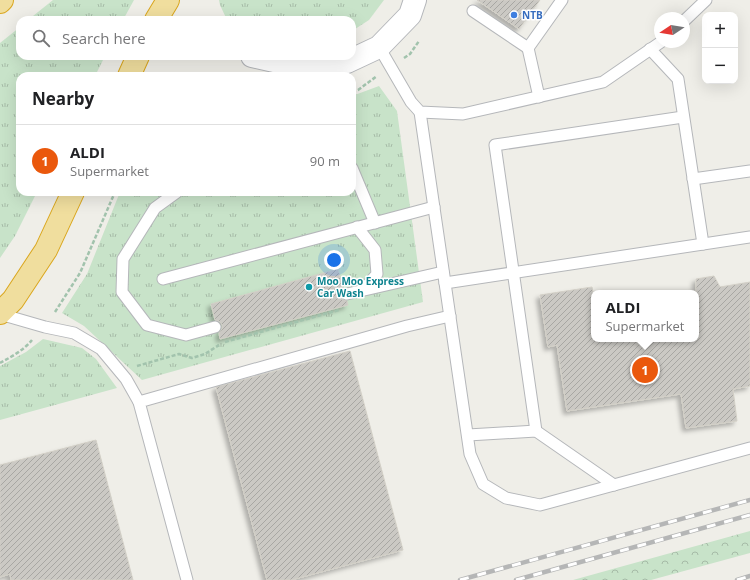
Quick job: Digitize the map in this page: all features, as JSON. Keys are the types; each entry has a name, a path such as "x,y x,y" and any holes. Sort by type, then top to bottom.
{"highway":[{"path":"158,16 168,0"},
{"path":"131,72 136,60"},
{"path":"0,313 13,300 46,250 71,196"}],"street":[{"path":"356,58 379,47 410,15 416,0"},
{"path":"270,60 305,68 347,62 351,60"}],"lane":[{"path":"528,48 562,0"},
{"path":"690,12 696,4 706,0"},
{"path":"474,11 528,48 539,96"},
{"path":"420,112 463,114 603,82 654,46"},
{"path":"379,47 411,102 420,112 470,454 483,484 506,498 540,506 750,448"},
{"path":"650,49 678,79 703,244"},
{"path":"536,431 495,145 683,117"},
{"path":"693,179 750,171"},
{"path":"356,178 375,223"},
{"path":"172,196 156,208 123,259 122,292 147,325 186,335 215,327"},
{"path":"163,279 434,207"},
{"path":"357,227 375,250 377,274 363,290"},
{"path":"347,294 444,277 514,273 750,237"},
{"path":"0,313 44,327 74,333 101,349 126,379 139,402 188,580"},
{"path":"139,402 399,328 450,316"},
{"path":"468,435 536,431 614,485"}],"path":[{"path":"0,363 29,344 44,327 62,302 80,273 113,196"},
{"path":"120,372 179,354 192,358 204,354 223,343 344,308"}],"green space":[{"path":"53,0 134,0 125,16 33,16"},
{"path":"219,0 384,0 369,20 356,28 356,16 225,16"},
{"path":"16,30 16,60 103,60 97,72 16,72 16,196 35,196 15,236 0,258 0,43"},
{"path":"379,86 397,111 423,302 142,380 84,326 62,313 87,274 118,196 356,196 356,95"},
{"path":"43,339 82,348 96,359 117,388 0,420 0,366 26,352"},
{"path":"750,531 750,553 651,580 573,580"}],"building":[{"name":"NTB","path":"477,0 540,0 519,29"},
{"name":"Moo Moo Express Car Wash","path":"338,269 343,288 340,292 340,296 342,299 347,301 348,305 220,339 219,333 222,329 222,325 220,322 215,320 211,304"},
{"path":"714,276 720,287 750,282 750,386 733,389 737,421 686,428 681,394 567,411 557,345 548,347 540,295 592,287 591,342 699,342 699,290 696,290 696,279"},
{"path":"350,351 403,550 291,580 267,580 216,387"},
{"path":"96,440 133,580 11,580 10,574 0,577 0,465"}],"railway":[{"path":"460,580 750,500"},
{"path":"516,580 750,515"},
{"path":"737,580 750,576"}],"place":[{"name":"NTB","path":"514,15"},
{"name":"Moo Moo Express Car Wash","path":"309,287"},
{"name":"ALDI","path":"645,370"}]}
